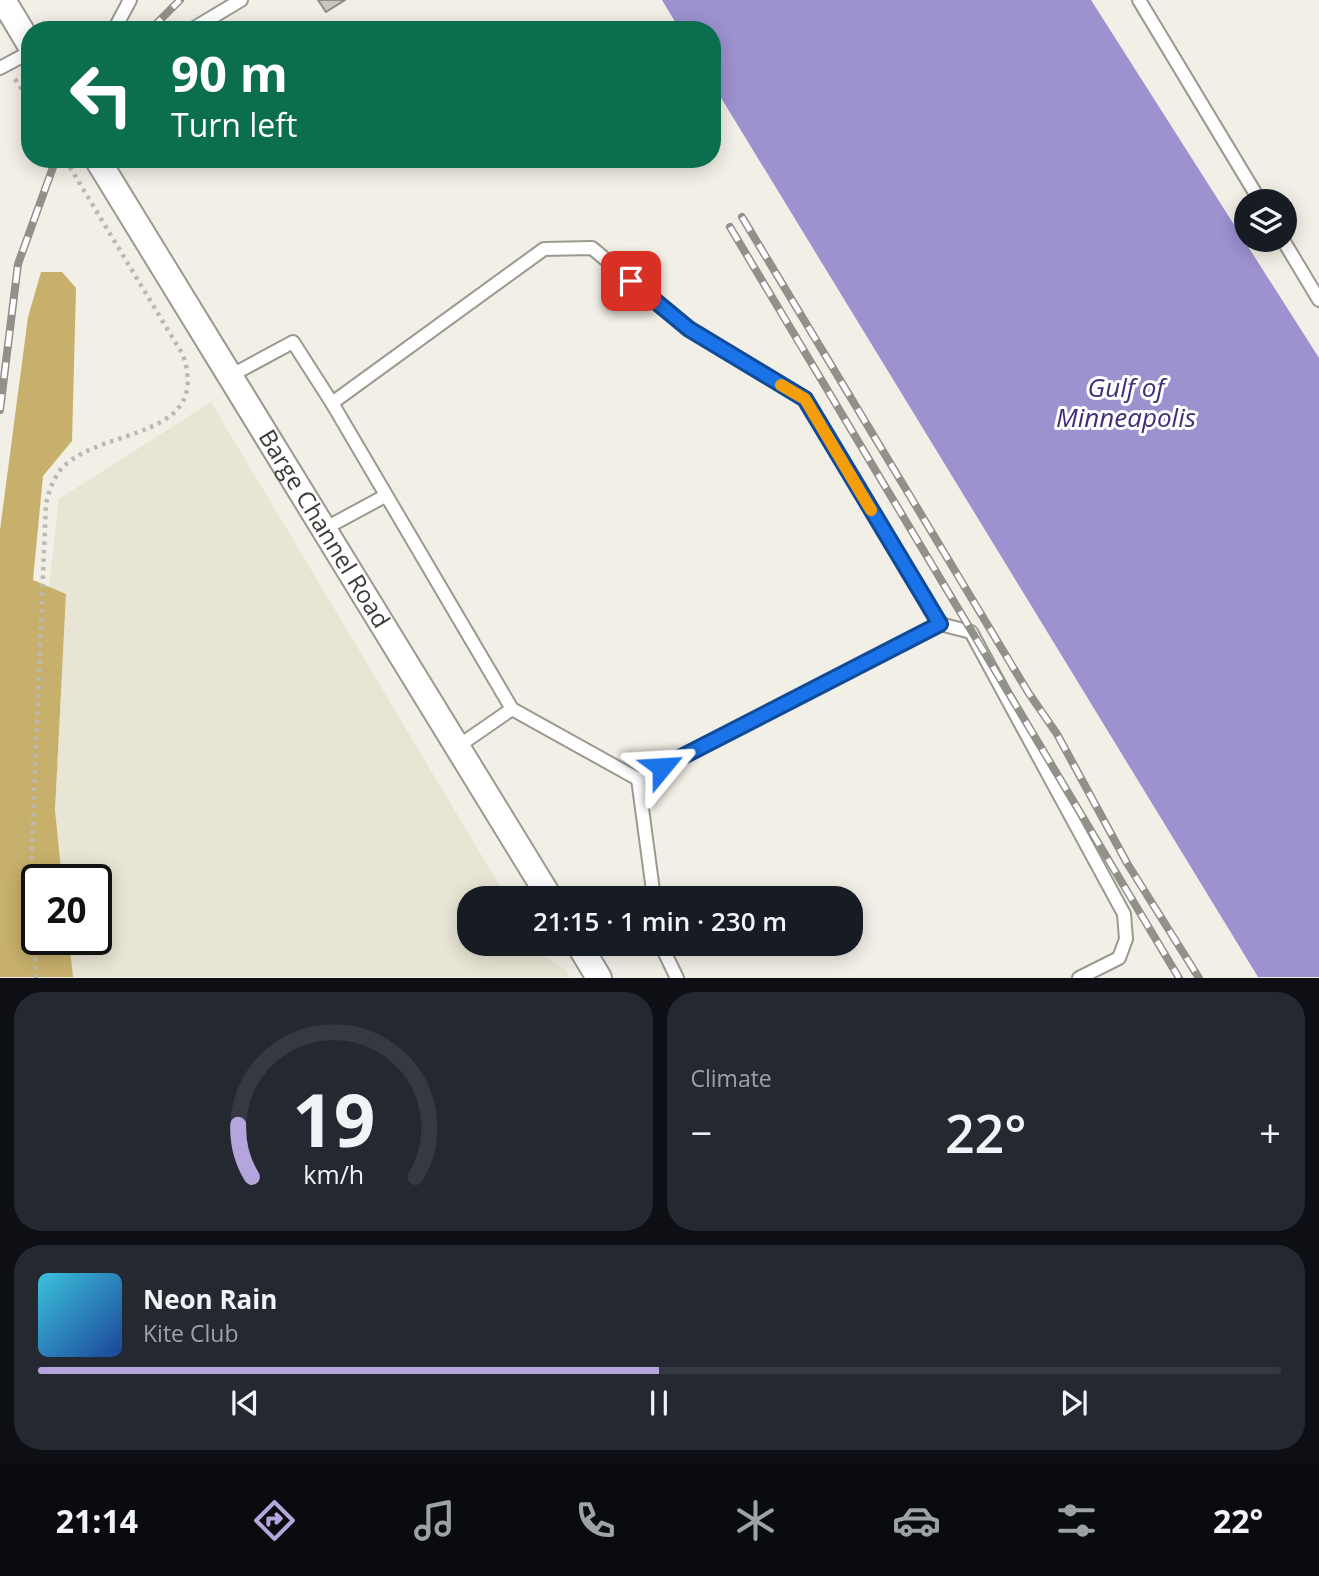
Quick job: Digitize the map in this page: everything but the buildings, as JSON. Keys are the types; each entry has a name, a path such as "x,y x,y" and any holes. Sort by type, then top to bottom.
{"street":[{"path":"3,0 21,30"},
{"name":"Barge Channel Road","path":"103,168 543,886"},
{"path":"586,956 599,978"}],"lane":[{"path":"119,21 130,0"},
{"path":"206,21 241,0"},
{"path":"1139,0 1253,189"},
{"path":"0,68 21,57"},
{"path":"332,403 544,249 592,248 689,329 805,399 940,624"},
{"path":"1290,252 1319,300"},
{"path":"230,376 293,342 332,403 512,709 638,779"},
{"path":"324,529 385,496"},
{"path":"638,779 940,624 971,632 1124,914 1126,939 1119,958 1079,978"},
{"path":"457,747 512,709"},
{"path":"638,779 652,886"},
{"path":"666,956 677,978"}],"path":[{"path":"36,978 31,868 46,503 53,481 65,465 94,448 145,430 171,416 186,397 190,380 183,355 70,168"}],"shaded area":[{"path":"41,272 62,272 76,288 72,441 43,476 33,580 66,594 55,810 60,864 21,864 21,955 71,955 73,977 0,977 0,530 28,317"},
{"path":"211,402 500,886 457,886 457,956 545,956 566,970 570,977 73,977 71,955 112,955 112,864 60,864 55,810 66,594 49,587 59,499"}],"water":[{"name":"Gulf of Minneapolis","path":"662,0 1091,0 1234,225 1234,252 1251,252 1319,358 1319,977 1258,977 721,98 721,21 675,21"}],"railway":[{"path":"159,21 180,0"},
{"path":"0,410 18,264 53,168"},
{"path":"742,217 1028,692 1057,734 1127,863 1199,978"},
{"path":"730,227 1179,978"}],"slow traffic":[{"path":"781,385 805,399 871,510"}],"route":[{"path":"631,281 689,329 805,399 940,624 662,767"}]}
